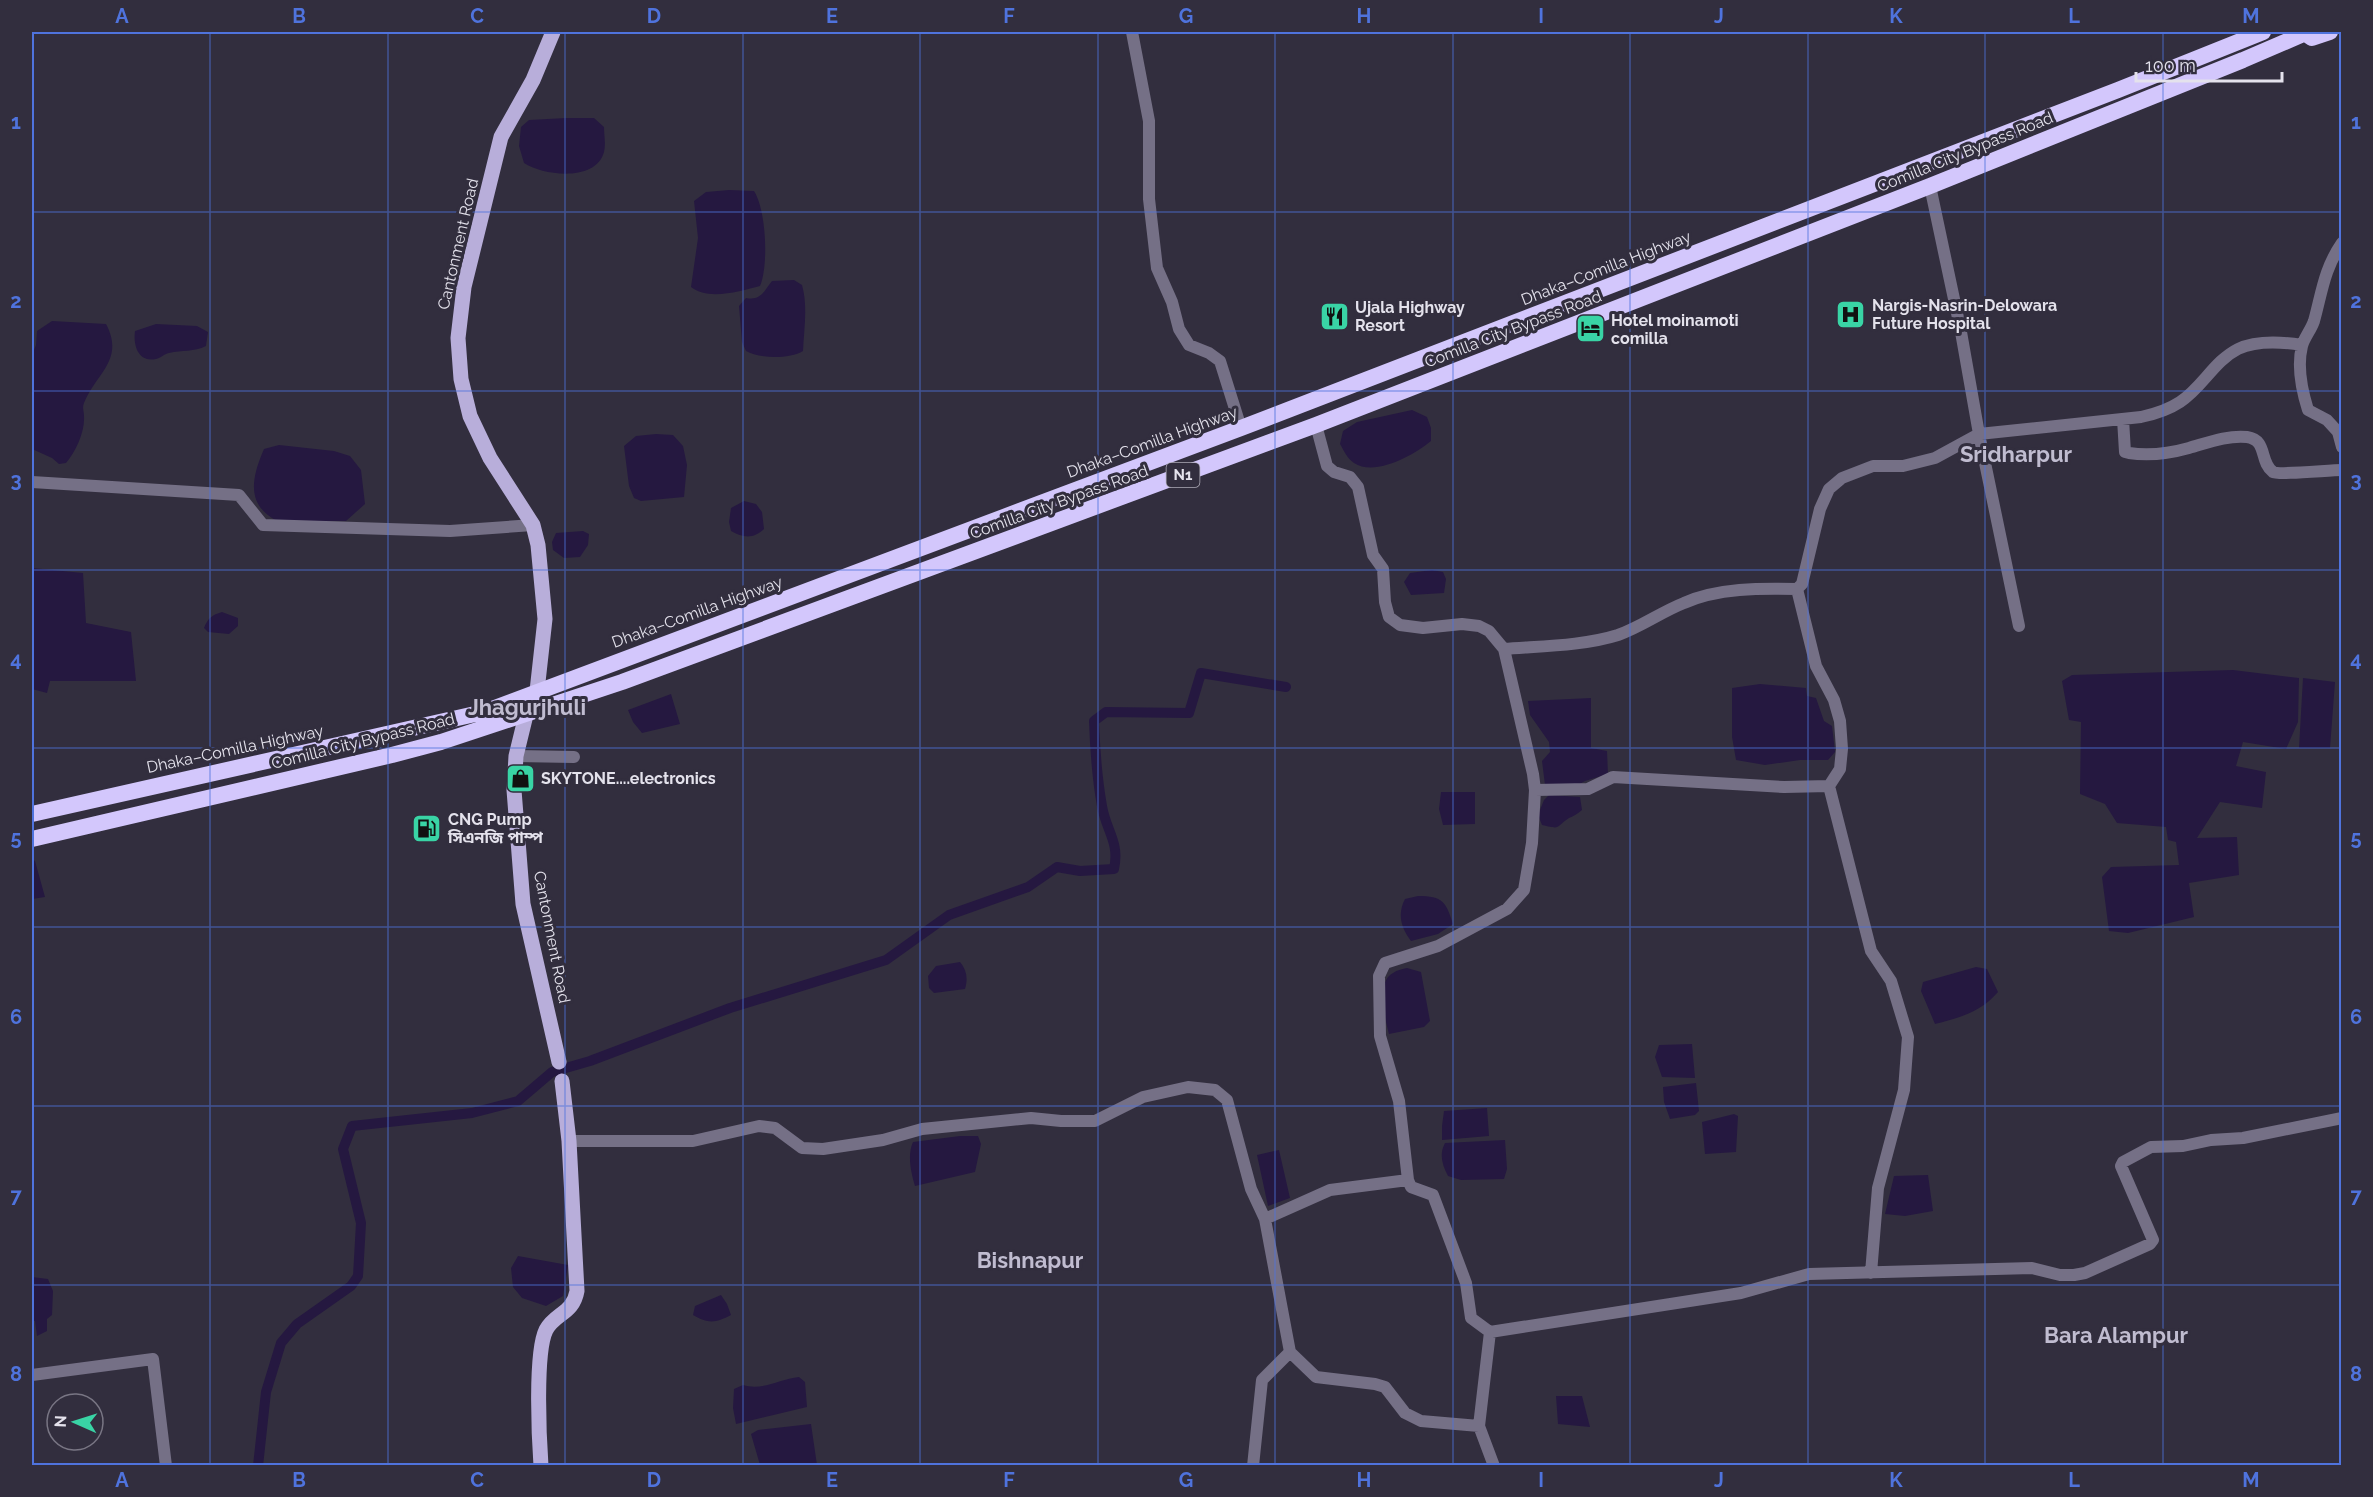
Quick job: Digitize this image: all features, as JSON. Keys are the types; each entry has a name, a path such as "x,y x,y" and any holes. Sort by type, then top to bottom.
{"highway":[{"name":"Dhaka–Comilla Highway","path":"32,814 473,715 1240,428 2263,32"},
{"path":"2305,32 2312,38 2330,32"},
{"name":"Comilla City Bypass Road","path":"32,839 392,756 526,715 894,583 1316,425 1930,186 2243,60 2305,32"}],"main road":[{"name":"Cantonment Road","path":"553,32 533,80 501,137 464,287 458,338 461,379 470,416 490,458 533,525 538,545 545,619 537,691 526,715 516,756 514,790 521,887 559,1062"},
{"path":"541,1466 539,1401 541,1348 545,1332 568,1310 575,1301 577,1291 569,1141 562,1080"}],"street":[{"path":"1132,32 1149,121 1149,199 1157,268 1172,302 1179,329 1189,345 1209,352 1220,361 1240,428"},
{"path":"1930,186 2019,626"},
{"path":"2342,243 2330,261 2313,323 2302,345 2302,394 2308,410 2327,420 2338,432 2342,447"},
{"path":"1504,649 1562,644 1616,635 1686,602 1723,592 1776,588 1797,589 1802,585 1820,509 1829,489 1842,478 1873,466 1903,466 1935,458 1979,434 2122,419 2162,412 2181,401 2217,364 2238,349 2254,344 2302,345"},
{"path":"2122,419 2123,446 2125,452 2129,453 2172,452 2219,439 2245,437 2255,439 2260,443 2268,466 2273,472 2281,474 2342,470"},
{"path":"1316,425 1327,466 1334,472 1350,477 1358,487 1373,555 1383,569 1385,602 1389,616 1401,625 1423,628 1462,624 1479,626 1489,631 1504,649 1535,790 1532,843 1524,890 1508,909 1438,946 1385,963 1379,976 1380,1036 1398,1101 1408,1180 1411,1187 1433,1195 1466,1283 1471,1318 1490,1332 1741,1293 1809,1274 2032,1268 2067,1276 2085,1273 2150,1244 2153,1240 2121,1166 2123,1162 2151,1147 2183,1146 2254,1136 2342,1118"},
{"path":"32,482 239,495 263,525 450,531 533,525"},
{"path":"1797,589 1816,666 1834,700 1840,721 1842,749 1840,769 1829,786 1871,951 1891,981 1908,1037 1904,1090 1878,1188 1871,1273"},
{"path":"516,756 574,757"},
{"path":"1535,790 1588,789 1613,777 1784,787 1829,786"},
{"path":"569,1141 693,1141 759,1125 775,1128 802,1148 823,1149 883,1140 922,1129 1031,1118 1061,1122 1095,1121 1143,1096 1188,1087 1215,1090 1227,1100 1251,1189 1265,1219 1290,1352 1316,1377 1385,1387 1405,1413 1421,1421 1479,1426"},
{"path":"1265,1219 1330,1190 1408,1180"},
{"path":"1490,1332 1479,1426 1494,1466"},
{"path":"1252,1466 1263,1380 1290,1352"},
{"path":"32,1375 153,1359 166,1466"}],"shaded area":[{"path":"594,118 604,127 605,149 599,162 591,168 569,174 544,171 524,163 519,146 521,127 529,120"},
{"path":"754,191 758,199 765,237 763,277 760,286 744,290 725,294 698,291 691,287 698,238 694,201 706,192"},
{"path":"794,280 802,285 804,293 803,351 790,356 774,357 759,356 746,351 742,342 739,306 746,298 759,297 772,281"},
{"path":"52,321 106,324 111,336 112,347 107,366 84,403 83,428 76,447 66,463 59,464 52,458 32,449 32,355 36,345 37,331"},
{"path":"156,324 197,326 208,332 206,346 169,353 156,359 145,358 141,356 136,347 135,331"},
{"path":"1412,410 1427,417 1431,428 1431,441 1405,458 1383,466 1363,467 1349,459 1340,444 1343,431 1357,422"},
{"path":"673,435 683,446 687,465 684,497 641,501 634,498 629,486 624,446 636,436"},
{"path":"279,445 334,451 350,456 361,470 365,504 346,521 277,521 260,507 254,489 254,480 264,449"},
{"path":"744,501 756,504 762,512 764,529 752,536 744,536 731,531 729,522 731,508"},
{"path":"583,531 589,534 588,545 580,557 564,558 553,550 552,542 556,533"},
{"path":"32,568 83,573 86,623 131,632 136,681 50,681 47,693 32,689"},
{"path":"1432,570 1443,572 1446,579 1444,593 1411,595 1404,582 1410,573"},
{"path":"222,612 238,618 238,626 229,634 208,632 204,628 207,622"},
{"path":"2233,670 2299,678 2298,722 2286,749 2243,742 2236,766 2266,772 2262,808 2220,802 2197,838 2237,837 2239,875 2189,883 2194,917 2128,933 2109,931 2102,877 2111,867 2179,865 2176,842 2168,840 2166,827 2117,823 2105,804 2080,794 2081,722 2069,720 2062,681 2072,675"},
{"path":"2303,678 2335,682 2330,748 2299,748"},
{"path":"1760,684 1806,688 1807,696 1816,698 1824,721 1832,726 1835,752 1828,760 1800,760 1765,765 1736,760 1732,737 1732,688"},
{"path":"671,694 680,724 642,733 633,722 628,710"},
{"path":"1591,698 1591,748 1607,751 1608,774 1576,786 1545,785 1542,761 1550,752 1549,742 1530,715 1528,701"},
{"path":"1441,792 1475,792 1475,824 1443,825 1439,809"},
{"path":"1549,795 1580,797 1582,810 1558,827 1542,825 1538,815 1544,800"},
{"path":"32,859 35,861 45,897 32,899"},
{"path":"1418,896 1433,897 1442,902 1453,924 1438,934 1411,941 1403,926 1401,910 1405,899"},
{"path":"960,962 966,975 965,989 934,993 929,988 928,976 936,966"},
{"path":"1976,967 1987,969 1998,992 1977,1009 1961,1017 1935,1024 1921,991 1923,982"},
{"path":"1407,968 1421,972 1430,1021 1424,1027 1389,1034 1383,1001 1384,984 1393,973"},
{"path":"1692,1044 1695,1078 1662,1077 1655,1057 1659,1045"},
{"path":"1696,1083 1699,1111 1695,1115 1670,1119 1664,1102 1663,1087"},
{"path":"1487,1108 1489,1136 1442,1140 1444,1111"},
{"path":"1734,1114 1738,1116 1736,1152 1705,1154 1702,1122"},
{"path":"978,1136 981,1144 975,1172 915,1186 910,1158 913,1142"},
{"path":"1505,1140 1507,1169 1504,1179 1461,1180 1448,1176 1442,1160 1445,1143"},
{"path":"1279,1150 1290,1198 1268,1206 1257,1155"},
{"path":"1928,1175 1933,1211 1905,1216 1885,1214 1894,1176"},
{"path":"518,1256 568,1265 563,1296 546,1306 522,1298 513,1287 511,1268"},
{"path":"32,1277 48,1279 53,1291 52,1315 47,1319 47,1331 37,1336 35,1321 32,1321"},
{"path":"721,1295 731,1315 712,1321 693,1315 695,1306"},
{"path":"799,1377 805,1382 807,1407 736,1424 733,1408 734,1389 743,1385 764,1386"},
{"path":"1556,1396 1582,1396 1590,1427 1558,1424"},
{"path":"811,1424 817,1465 760,1465 751,1434 758,1430"}],"waterway":[{"path":"258,1466 266,1392 281,1343 297,1324 351,1286 358,1276 361,1223 343,1149 352,1126 472,1113 518,1101 552,1072 590,1061 730,1008 886,960 949,915 1028,887 1057,867 1080,871 1114,869 1114,844 1104,815 1099,785 1094,721 1106,712 1189,713 1201,673 1286,687"}],"place":[{"name":"Nargis-Nasrin-Delowara Future Hospital","path":"1851,314"},
{"name":"Ujala Highway Resort","path":"1334,316"},
{"name":"Hotel moinamoti comilla","path":"1590,329"},
{"name":"SKYTONE....electronics","path":"520,778"},
{"name":"CNG Pump সিএনজি পাম্প","path":"427,828"}],"district":[{"name":"Sridharpur","path":"2016,454"},
{"name":"Jhagurjhuli","path":"527,707"},
{"name":"Bishnapur","path":"1030,1260"},
{"name":"Bara Alampur","path":"2116,1335"}]}
